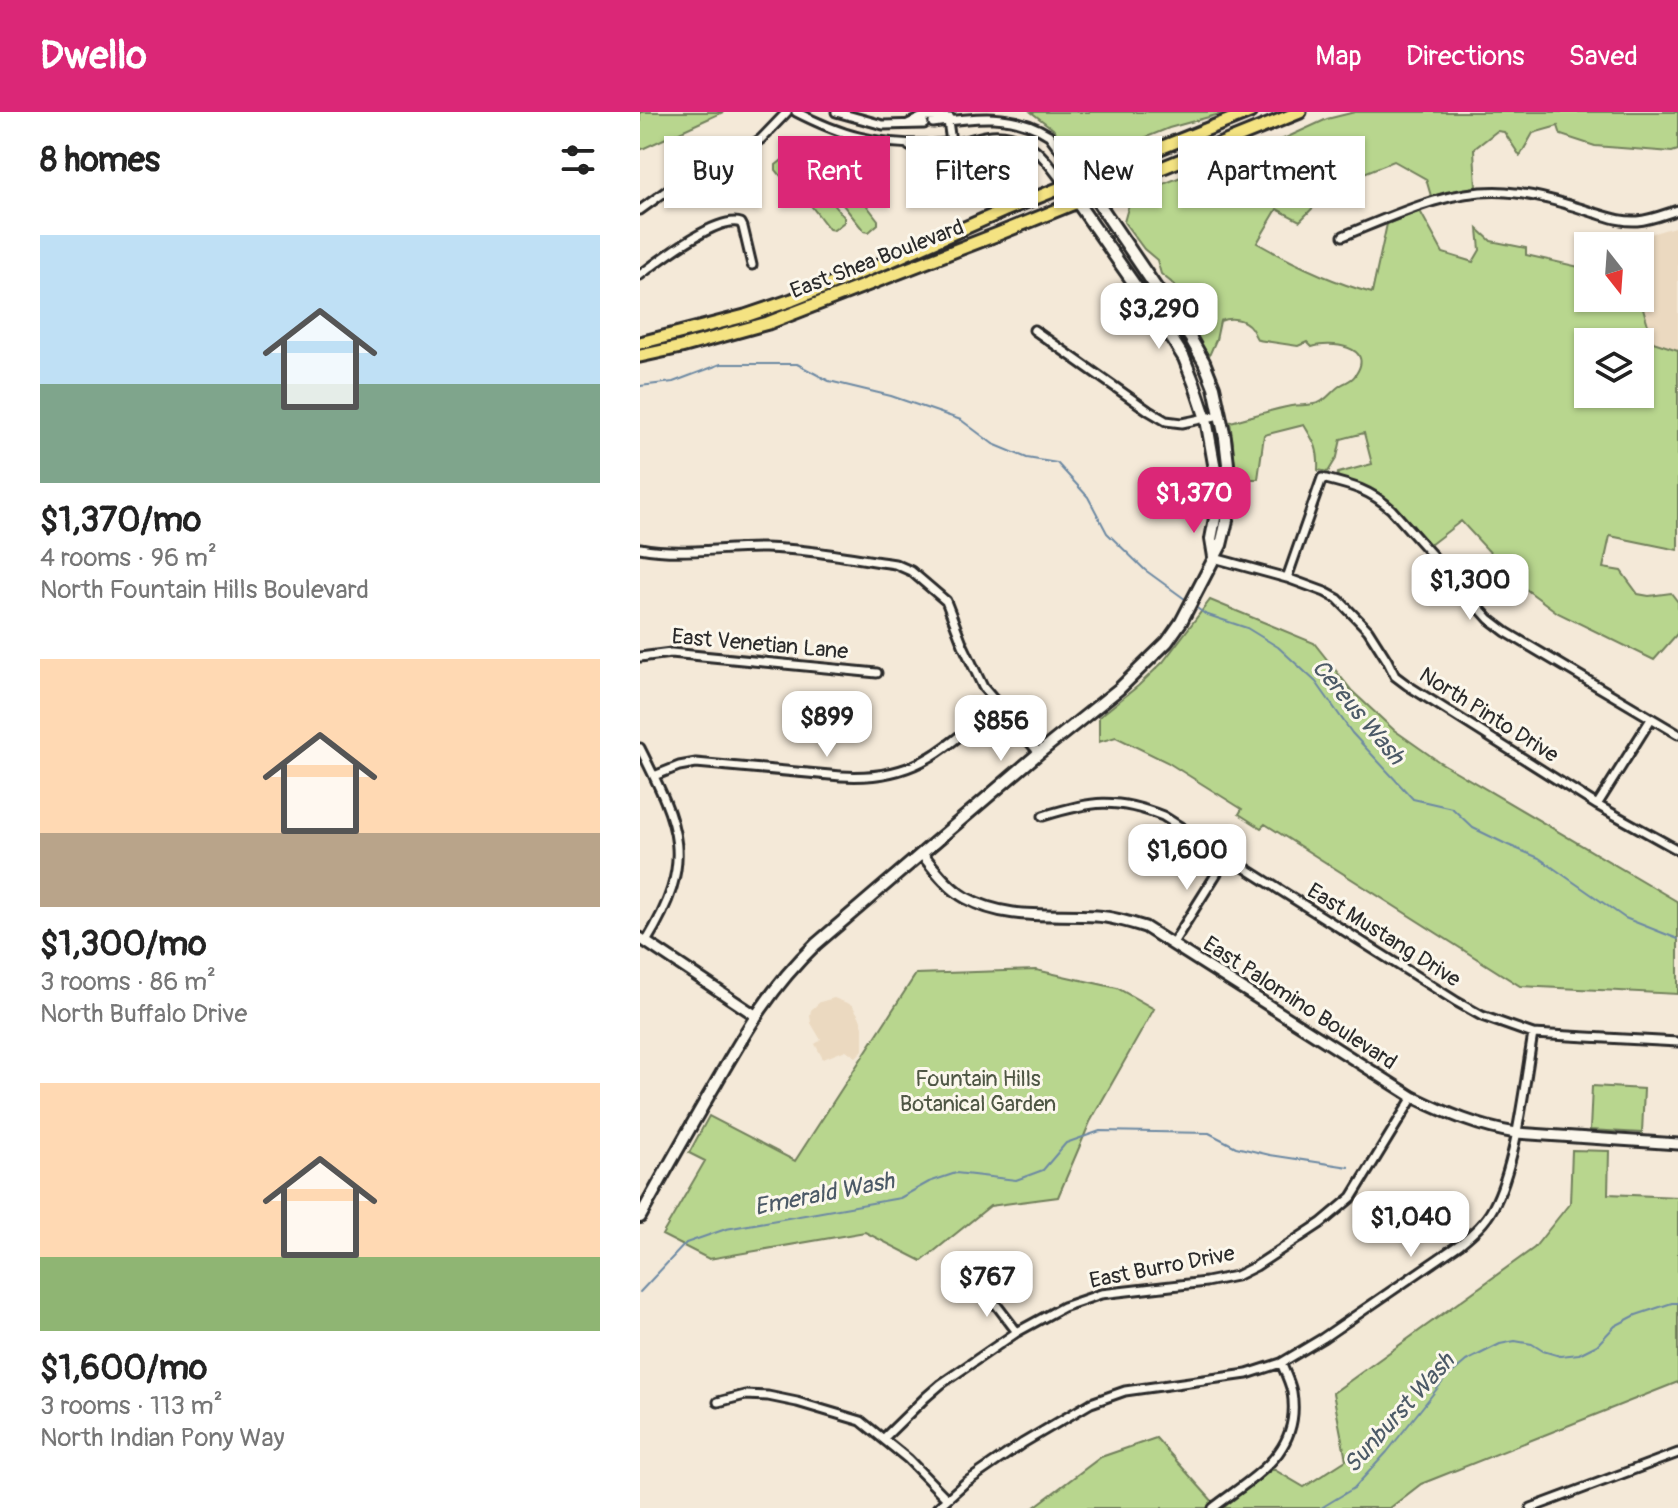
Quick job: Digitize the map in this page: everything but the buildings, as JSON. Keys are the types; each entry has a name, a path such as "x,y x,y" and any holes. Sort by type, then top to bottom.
{"main road":[{"name":"East Shea Boulevard","path":"1162,147 1250,112"},
{"name":"East Shea Boulevard","path":"1162,167 1300,112"},
{"name":"East Shea Boulevard","path":"640,343 745,316 792,300 1054,190"},
{"name":"East Shea Boulevard","path":"640,356 768,323 1062,208"},
{"path":"1081,208 1184,358 1206,419 1216,475 1216,513 1211,539 1214,558"},
{"path":"640,1217 755,1015 796,964 1039,753 1119,689 1167,642 1181,622 1221,545 1228,516 1228,464 1214,387 1191,339 1102,208"}],"street":[{"path":"640,210 669,189 753,144 787,112"},
{"path":"796,112 827,128 852,136"},
{"path":"836,112 883,125 928,124 995,113 1013,115 1040,127 1054,142"},
{"path":"904,125 931,116 952,120"},
{"path":"952,120 955,136"},
{"path":"866,136 869,121"},
{"path":"904,125 907,136"},
{"path":"1038,153 1054,173"},
{"path":"1343,236 1432,201 1478,192 1530,195 1635,222 1678,210"},
{"path":"640,275 680,245 724,223 735,221 743,227 752,265"},
{"path":"1034,330 1166,421 1182,423 1220,415"},
{"path":"1287,578 1322,478 1363,489 1377,497 1408,527 1489,619 1678,734"},
{"path":"640,548 659,552 794,549 895,564 911,571 946,601 983,687 1039,753"},
{"name":"North Pinto Drive","path":"1214,558 1287,578 1338,599 1368,630 1395,676 1407,685 1597,805 1678,850"},
{"name":"East Venetian Lane","path":"640,657 689,654 877,673"},
{"path":"654,776 696,763 841,776 887,775 932,757 997,703"},
{"path":"1597,805 1651,719"},
{"path":"640,748 671,813 677,861 668,903 643,940 755,1015"},
{"name":"East Mustang Drive","path":"1043,816 1106,802 1126,804 1163,816 1482,1016 1533,1034 1678,1042"},
{"name":"East Palomino Boulevard","path":"922,854 954,889 987,907 1017,915 1097,916 1145,927 1413,1097 1447,1114 1516,1133 1678,1144"},
{"path":"1173,943 1227,857"},
{"path":"937,1508 965,1483 1023,1443 1104,1398 1148,1387 1247,1374 1281,1363 1323,1338 1460,1244 1479,1228 1493,1209 1505,1182 1533,1034"},
{"name":"East Burro Drive","path":"884,1438 941,1384 1017,1332 1063,1307 1101,1294 1236,1276 1256,1266 1321,1223 1352,1197 1413,1097"},
{"path":"982,1286 1017,1332"},
{"path":"1213,1508 1261,1472 1276,1458 1286,1441 1292,1428 1292,1392 1281,1363"},
{"path":"718,1402 745,1395 768,1396 861,1421 908,1459 947,1499"},
{"path":"1531,1508 1678,1453"}],"shaded area":[{"path":"1678,226 1678,350 1654,342 1654,328 1649,328 1644,312 1654,312 1654,233"},
{"path":"834,998 852,1005 863,1026 863,1050 856,1057 846,1050 823,1059 815,1044 821,1040 811,1023 811,1010 820,1002"}],"green space":[{"path":"640,112 723,112 671,136 664,136 664,139 640,150"},
{"path":"1031,112 1227,112 1149,136 1058,136"},
{"path":"1355,112 1678,112 1678,150 1672,152 1595,146 1561,135 1558,126 1533,133 1520,156 1504,132 1497,131 1474,149 1476,187 1431,196 1426,179 1394,161 1365,172 1365,136 1290,136 1327,119"},
{"path":"1178,178 1178,208 1313,208 1300,221 1277,209 1257,243 1313,272 1372,293 1387,224 1420,211 1443,253 1473,262 1480,250 1478,229 1491,241 1526,248 1526,255 1574,266 1574,312 1644,312 1649,328 1574,328 1574,408 1654,408 1654,342 1678,350 1678,550 1610,536 1603,568 1621,571 1638,594 1671,593 1678,602 1677,634 1654,660 1558,613 1519,584 1461,521 1430,545 1379,494 1337,478 1338,473 1372,464 1364,433 1341,439 1337,457 1328,472 1318,470 1316,446 1304,425 1264,435 1258,479 1235,479 1230,422 1295,405 1318,403 1351,380 1360,365 1360,357 1348,348 1339,346 1312,347 1307,342 1298,346 1258,340 1248,325 1232,319 1220,321 1208,358 1178,312 1187,303 1161,274 1157,260 1144,249 1124,222 1128,208 1162,208 1162,185"},
{"path":"813,208 837,208 844,217 844,222 834,230 829,229"},
{"path":"845,208 869,208 878,224 869,232 864,231"},
{"path":"1210,600 1314,643 1352,691 1394,730 1438,761 1678,902 1678,994 1520,986 1265,824 1261,828 1239,814 1242,809 1167,762 1116,737 1099,742 1099,717 1163,662"},
{"name":"Fountain Hills Botanical Garden","path":"1036,970 1117,988 1154,1009 1090,1122 1058,1197 990,1206 922,1261 865,1232 709,1259 662,1235 705,1161 689,1153 709,1116 795,1161 916,974"},
{"path":"1592,1086 1644,1089 1642,1133 1590,1130"},
{"path":"1572,1150 1609,1151 1608,1194 1678,1197 1678,1382 1421,1484 1390,1508 1223,1508 1273,1469 1304,1487 1346,1460 1333,1393 1534,1248 1570,1203"},
{"path":"1156,1438 1214,1503 1208,1508 1033,1508 1101,1457"}],"waterway":[{"name":"Cereus Wash","path":"640,386 673,382 721,364 797,364 829,381 891,396 961,420 993,444 1027,458 1057,463 1088,497 1107,533 1145,570 1189,602"},
{"name":"Cereus Wash","path":"1194,606 1205,614 1247,628 1278,647 1316,682 1352,733 1413,799 1452,808 1473,828 1539,858 1625,918 1678,939"},
{"name":"Emerald Wash","path":"640,1292 686,1243 726,1229 900,1198 929,1182 956,1173 1016,1180 1043,1170 1066,1143 1100,1131 1209,1133 1236,1147 1349,1167"},
{"name":"Sunburst Wash","path":"1321,1508 1354,1488 1444,1380 1466,1361 1500,1344 1515,1341 1532,1344 1560,1356 1579,1354 1597,1345 1615,1326 1636,1315 1678,1303"}]}
